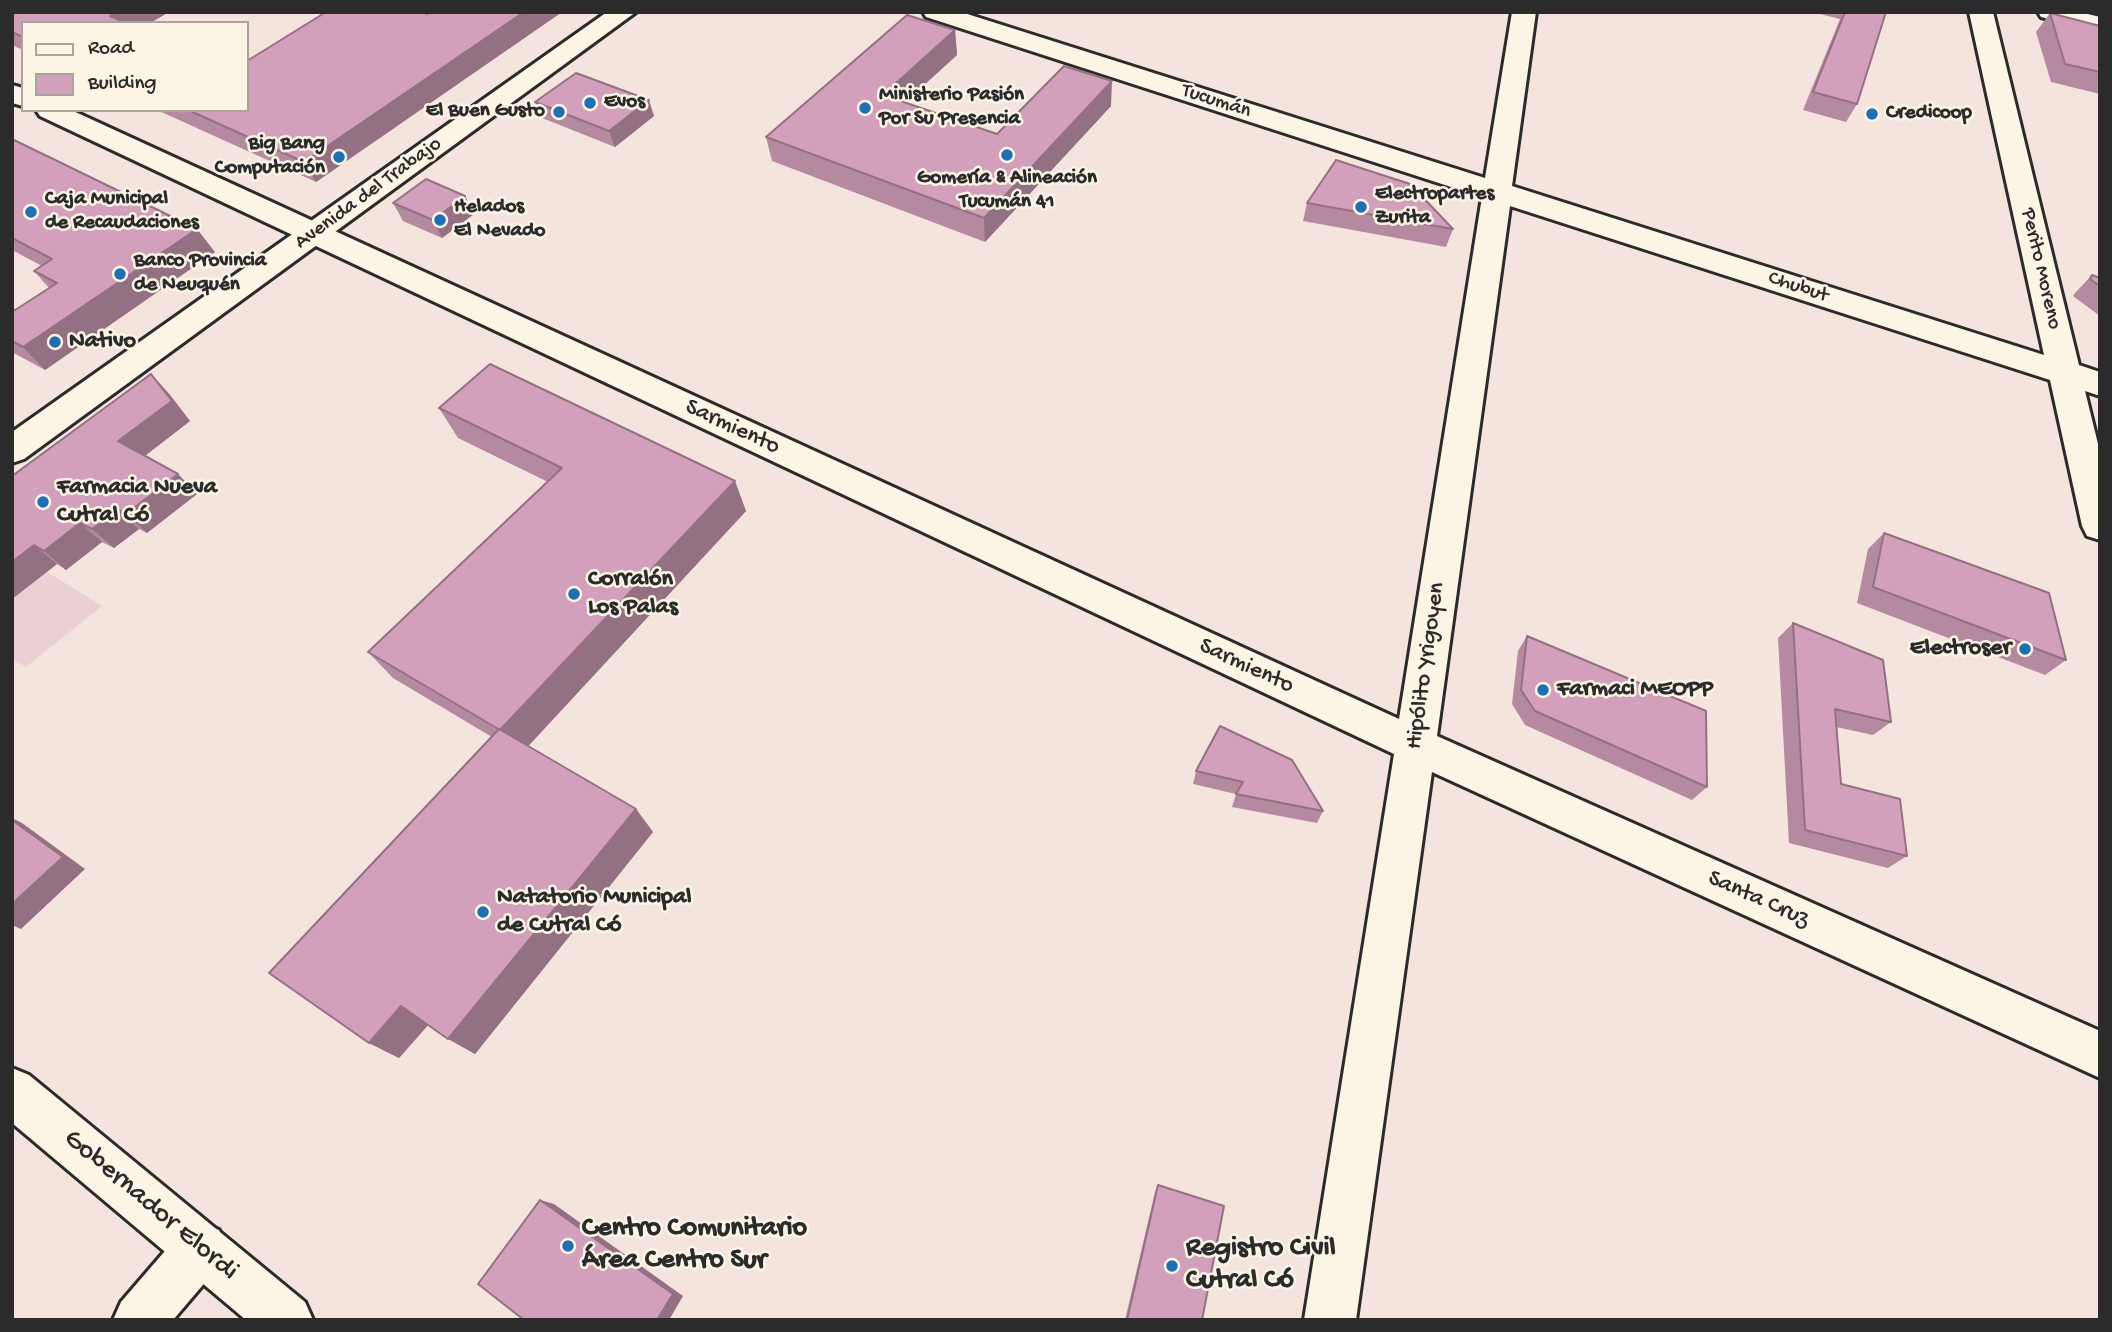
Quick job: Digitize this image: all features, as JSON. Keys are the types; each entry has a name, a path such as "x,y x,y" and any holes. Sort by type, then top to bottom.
{"street":[{"name":"Avenida del Trabajo","path":"12,450 624,12"},
{"name":"Tucumán","path":"935,12 1497,192"},
{"name":"Hipólito Yrigoyen","path":"1330,1320 1524,12"},
{"name":"Perito Moreno","path":"1981,12 2100,526"},
{"path":"2050,12 2100,25"},
{"name":"Sarmiento","path":"53,112 1415,745"},
{"name":"Chubut","path":"1497,192 2100,384"},
{"name":"Santa Cruz","path":"1415,745 2100,1055"},
{"name":"Gobernador Elordi","path":"12,1092 287,1320"},
{"path":"139,1320 201,1248"}],"shaded area":[{"path":"12,550 102,606 26,667 12,659"}],"building":[{"path":"12,12 118,12 110,16 121,21 21,21 21,36 12,32"},
{"path":"326,12 524,12 304,162 192,112 248,112 248,60"},
{"path":"1845,12 1886,12 1857,104 1813,92"},
{"path":"2050,13 2100,26 2100,72 2065,64"},
{"path":"907,15 955,30 883,95 997,134 1064,66 1112,81 984,218 766,137"},
{"path":"576,73 649,100 609,131 535,102"},
{"path":"12,139 197,229 23,347 12,341 12,312 57,283 34,271 52,259 12,238"},
{"path":"1336,160 1410,184 1453,229 1307,203"},
{"path":"426,179 465,196 433,220 393,203"},
{"path":"2092,275 2100,278 2100,286 2090,279"},
{"name":"Corralón Los Palas","path":"490,364 735,481 500,730 368,652 562,468 439,408"},
{"path":"151,374 172,401 118,441 178,474 126,514 119,510 92,529 80,523 44,551 34,545 12,562 12,476"},
{"path":"1884,533 2049,593 2066,660 1873,587"},
{"path":"1793,623 1883,660 1891,722 1835,709 1841,784 1900,799 1907,856 1805,830"},
{"path":"1527,636 1706,711 1707,787 1535,711 1521,690"},
{"path":"1220,726 1292,760 1323,811 1236,794 1243,782 1196,771"},
{"name":"Natatorio Municipal de Cutral Có","path":"499,729 636,809 448,1039 401,1006 369,1043 269,973"},
{"path":"12,820 63,857 12,904"},
{"name":"Registro Civil Cutral Có","path":"1158,1185 1224,1206 1202,1320 1127,1320"},
{"name":"Centro Comunitario Área Centro Sur","path":"540,1200 673,1294 657,1320 524,1320 478,1284"}],"place":[{"name":"Evos","path":"590,103"},
{"name":"Ministerio Pasión Por Su Presencia","path":"865,108"},
{"name":"El Buen Gusto","path":"559,112"},
{"name":"Credicoop","path":"1872,114"},
{"name":"Gomería & Alineación Tucumán 41","path":"1007,155"},
{"name":"Big Bang Computación","path":"339,157"},
{"name":"Electropartes Zurita","path":"1361,207"},
{"name":"Caja Municipal de Recaudaciones","path":"31,212"},
{"name":"Helados El Nevado","path":"440,220"},
{"name":"Banco Provincia de Neuquén","path":"120,274"},
{"name":"Nativo","path":"55,342"},
{"name":"Farmacia Nueva Cutral Có","path":"43,502"},
{"name":"Corralón Los Palas","path":"574,594"},
{"name":"Electroser","path":"2025,649"},
{"name":"Farmaci MEOPP","path":"1543,690"},
{"name":"Natatorio Municipal de Cutral Có","path":"483,912"},
{"name":"Centro Comunitario Área Centro Sur","path":"568,1246"},
{"name":"Registro Civil Cutral Có","path":"1172,1266"}]}
